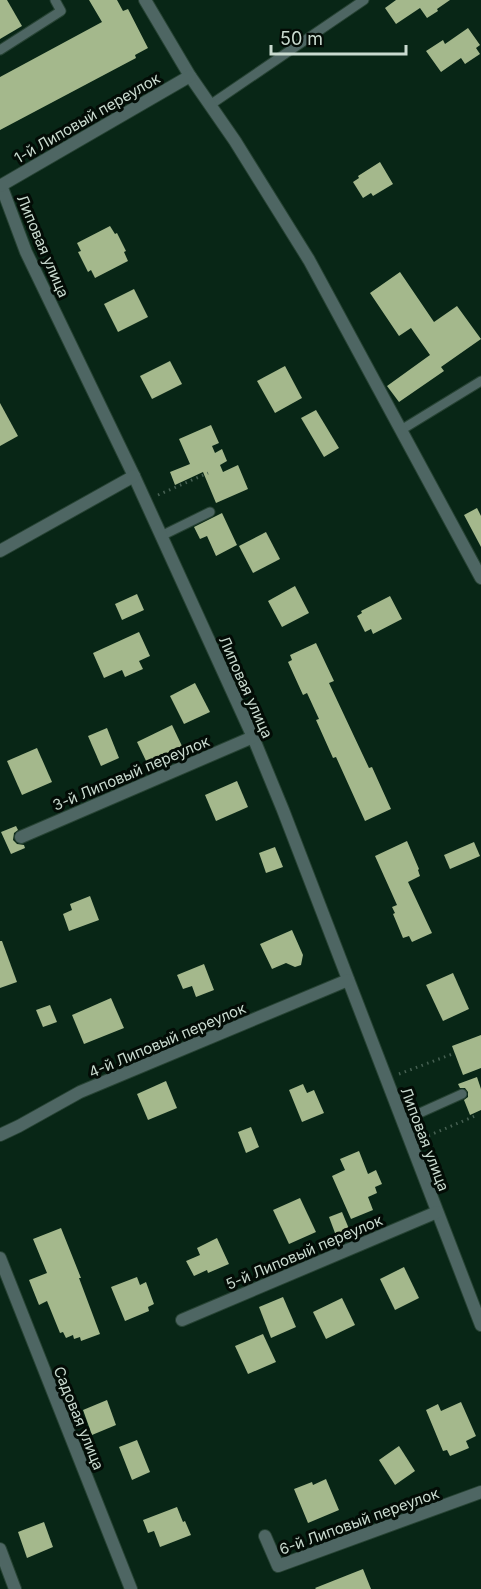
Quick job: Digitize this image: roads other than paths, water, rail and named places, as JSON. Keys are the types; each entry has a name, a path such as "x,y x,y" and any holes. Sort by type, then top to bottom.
{"street":[{"path":"145,0 189,76 236,141 309,260 481,578"},
{"name":"1-й Липовый переулок","path":"1,186 189,76"},
{"name":"Липовая улица","path":"1,186 26,252 134,476 253,736 284,810 481,1325"},
{"path":"0,551 134,476"},
{"name":"3-й Липовый переулок","path":"21,837 253,736"},
{"name":"4-й Липовый переулок","path":"0,1135 80,1092 348,980"},
{"name":"5-й Липовый переулок","path":"182,1320 437,1212"},
{"name":"Садовая улица","path":"0,1258 131,1589"},
{"name":"6-й Липовый переулок","path":"265,1536 278,1566 481,1492"},
{"path":"0,1550 15,1589"}],"lane":[{"path":"0,50 62,11 55,0"},
{"path":"210,105 364,0"},
{"path":"401,430 481,381"},
{"path":"161,536 210,512"},
{"path":"402,1121 462,1094"}]}
